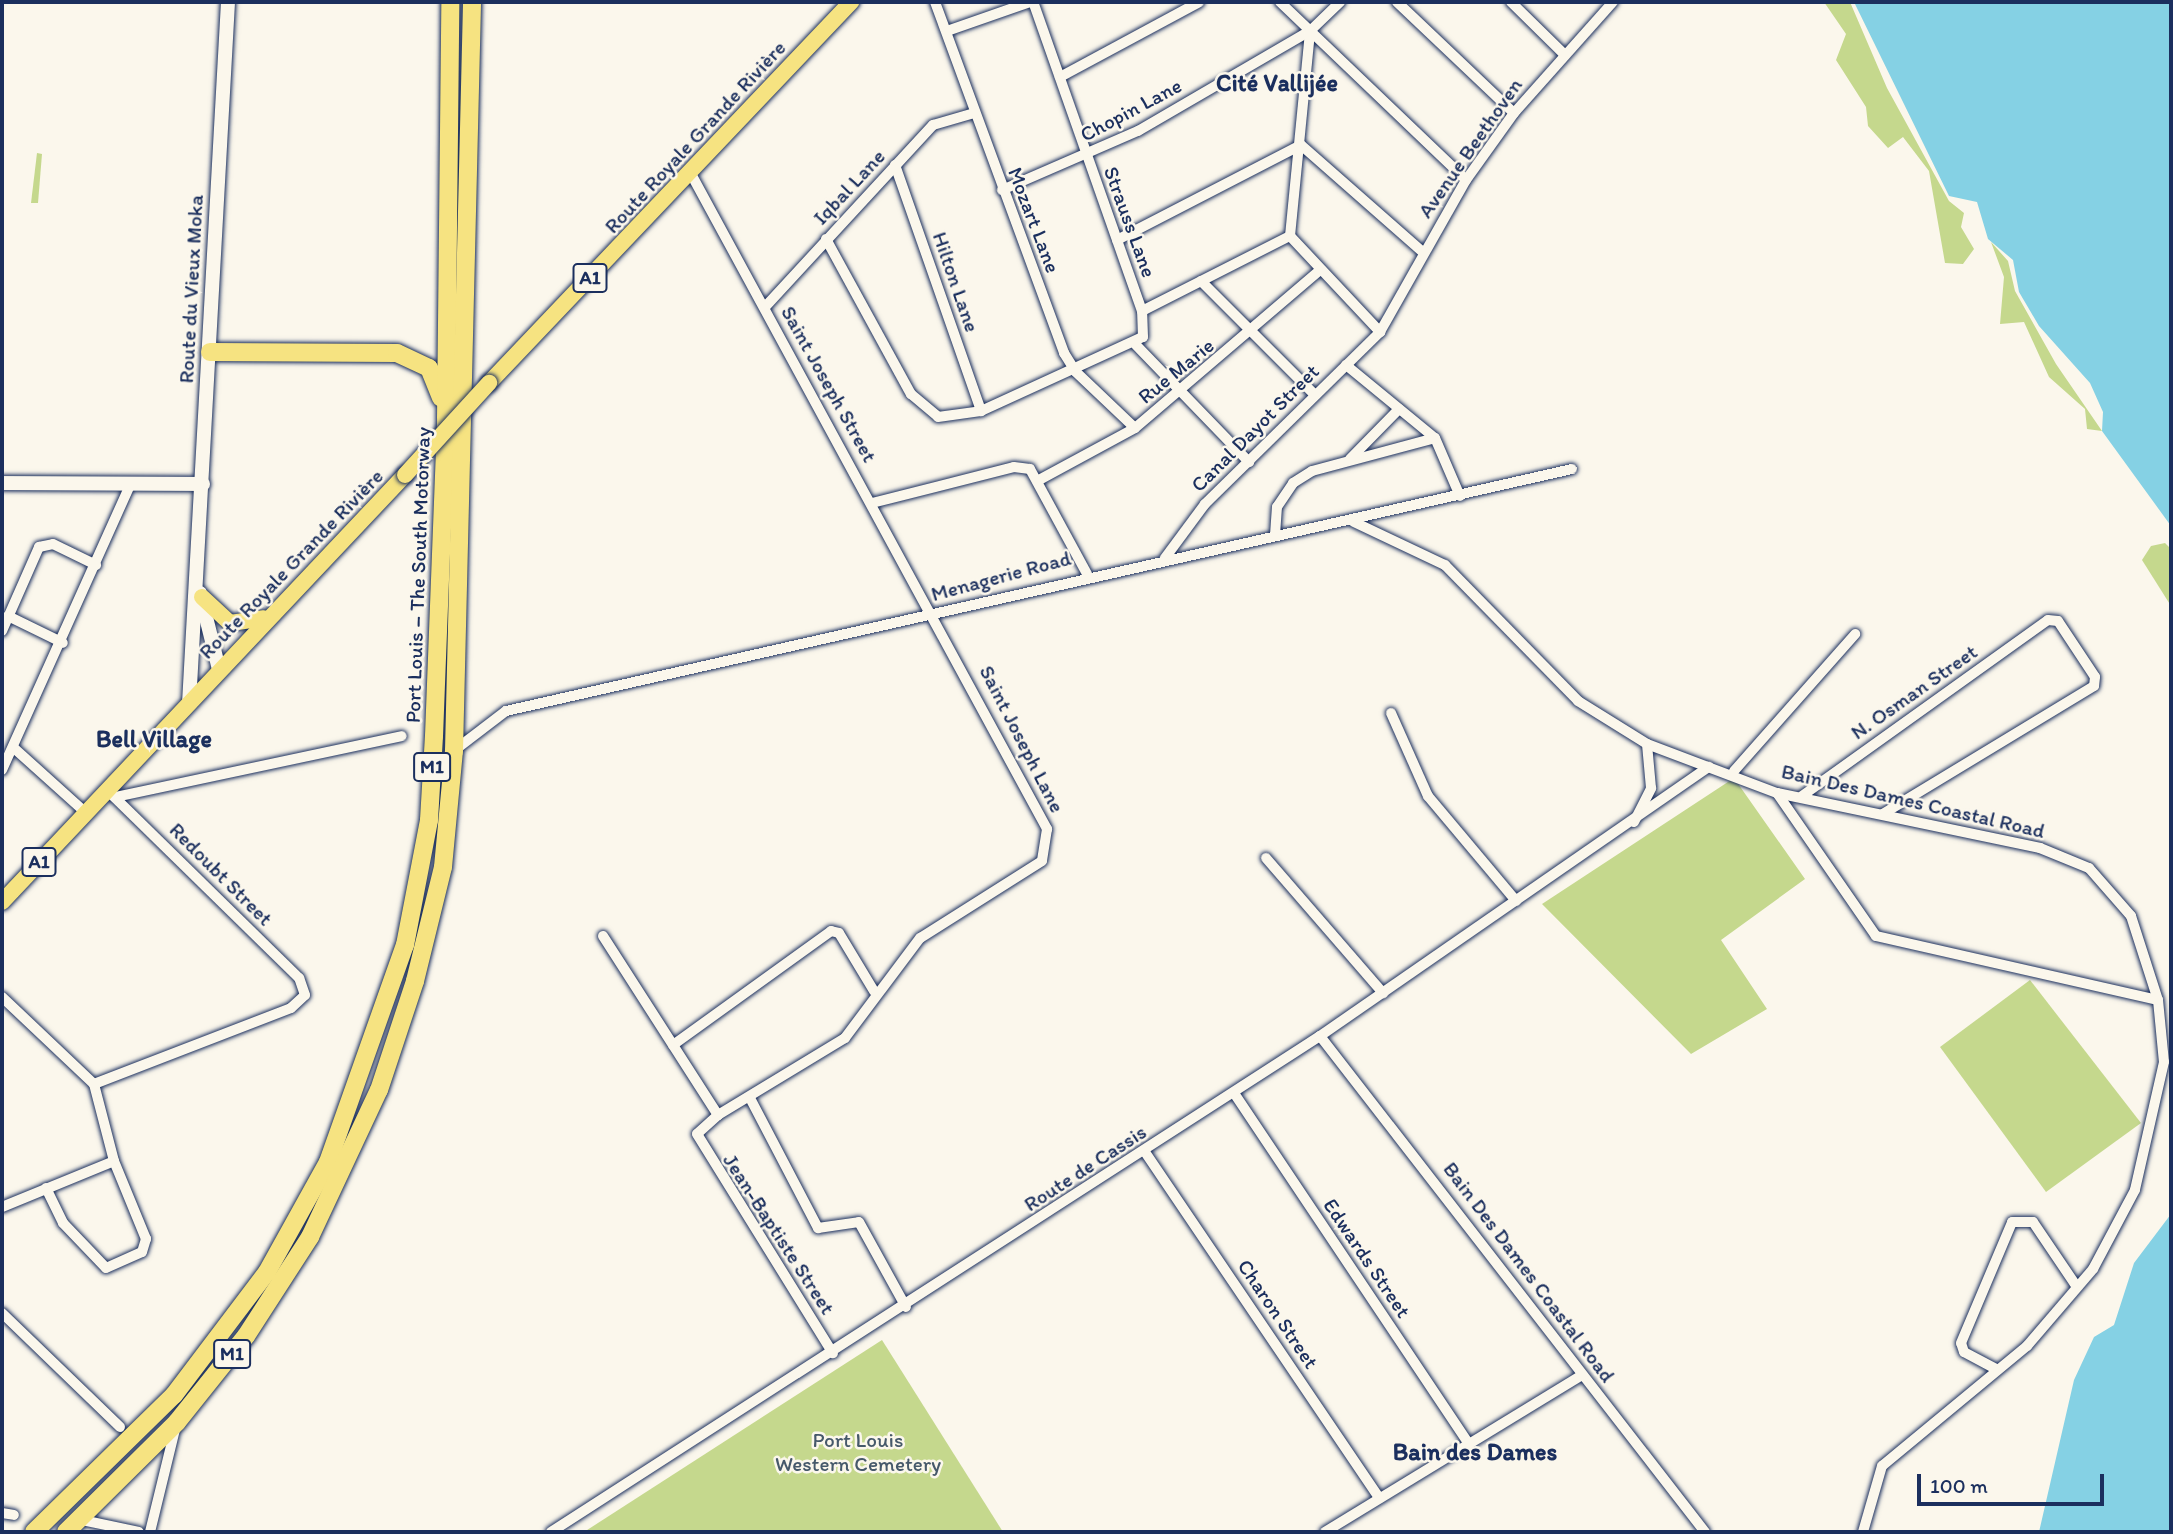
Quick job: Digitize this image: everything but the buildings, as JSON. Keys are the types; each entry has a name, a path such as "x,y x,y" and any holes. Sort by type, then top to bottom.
{"highway":[{"name":"Port Louis – The South Motorway","path":"34,1532 99,1474 223,1335 300,1217 361,1074 405,945 429,820 446,418 450,2"},
{"name":"Port Louis – The South Motorway","path":"66,1532 82,1520 177,1423 246,1336 310,1237 379,1090 443,867 454,751 472,2"},
{"path":"210,352 415,358 437,382 446,418"}],"main road":[{"name":"Route du Vieux Moka","path":"189,704 228,2"},
{"name":"Route Royale Grande Rivière","path":"112,794 269,615 405,475 851,2"},
{"path":"2,483 202,484"},
{"name":"Route du Vieux Moka","path":"195,579 202,597 219,670"},
{"path":"202,597 230,623 269,615"},
{"name":"A1","path":"2,902 85,812 112,794"}],"street":[{"name":"Mozart Lane","path":"935,2 1002,190 1076,372 1135,428"},
{"path":"947,31 1032,2"},
{"name":"Strauss Lane","path":"1032,2 1142,311 1139,341"},
{"path":"1060,77 1199,2"},
{"path":"1280,2 1466,180"},
{"name":"Chopin Lane","path":"1002,190 1086,157 1310,31 1340,2"},
{"path":"1397,2 1514,113"},
{"path":"1511,2 1564,54"},
{"name":"Avenue Beethoven","path":"1380,332 1466,180 1514,113 1613,2"},
{"path":"1310,31 1301,145 1290,236 1380,332"},
{"name":"Iqbal Lane","path":"765,307 933,125 974,113"},
{"path":"1116,240 1301,145"},
{"path":"1301,145 1423,252"},
{"name":"Hilton Lane","path":"895,165 981,411"},
{"name":"Saint Joseph Street","path":"690,172 934,614"},
{"path":"1142,311 1290,236"},
{"path":"826,239 911,394 938,416 981,411 1076,372 1139,341 1182,393 1249,461"},
{"name":"Rue Marie","path":"1039,480 1135,428 1182,393 1320,270"},
{"path":"1201,281 1315,396"},
{"name":"Canal Dayot Street","path":"1165,558 1249,461 1380,332"},
{"path":"1346,365 1435,438 1460,496"},
{"path":"1348,461 1399,409"},
{"path":"1275,536 1273,516 1293,483 1348,461 1435,438"},
{"path":"872,503 1014,467 1030,469 1039,480 1087,574"},
{"name":"Menagerie Road","path":"454,751 506,711 934,614 1087,574 1354,522 1572,469"},
{"path":"2,770 15,749 63,643 131,484"},
{"name":"Bain Des Dames Coastal Road","path":"1354,522 1445,565 1578,701 1647,744 1709,767 1734,771 1777,793 1802,796 2040,848 2089,867 2131,916 2158,1000 2164,1062 2135,1190 2077,1287 2027,1346 1882,1466 1863,1532"},
{"path":"2,631 39,547 53,544 96,565"},
{"name":"Saint Joseph Lane","path":"697,1134 718,1115 845,1038 874,991 920,938 1042,861 1048,850 1042,819 934,614"},
{"path":"8,616 63,643"},
{"name":"N. Osman Street","path":"1802,796 2048,620 2058,621 2095,677 2089,690 1883,814"},
{"path":"1734,771 1855,634"},
{"path":"1391,713 1428,796 1517,901"},
{"path":"112,794 402,736"},
{"path":"1632,824 1651,788 1647,744"},
{"path":"15,749 85,812"},
{"name":"Route de Cassis","path":"551,1532 1145,1152 1632,824 1709,767"},
{"path":"1777,793 1876,936 2158,1000"},
{"name":"Redoubt Street","path":"94,1084 291,1008 305,995 304,986 112,794"},
{"path":"1266,858 1383,993"},
{"path":"673,1045 831,931 839,933 874,991"},
{"path":"603,936 718,1115"},
{"path":"2,997 94,1084 114,1161 146,1239 142,1252 106,1268 63,1223 46,1188"},
{"name":"Bain Des Dames Coastal Road","path":"1320,1036 1705,1532"},
{"name":"Edwards Street","path":"1234,1093 1469,1444"},
{"path":"750,1097 818,1228 859,1222 906,1307"},
{"name":"Jean-Baptiste Street","path":"697,1134 833,1353"},
{"name":"Charon Street","path":"1145,1152 1379,1498"},
{"path":"2,1208 114,1161"},
{"path":"1996,1369 1964,1352 1961,1343 2012,1222 2033,1222 2077,1287"},
{"path":"2,1313 120,1427"},
{"path":"1325,1532 1582,1376"},
{"path":"150,1532 177,1423"},
{"path":"2,1513 14,1514"},
{"path":"82,1520 139,1532"}],"green space":[{"path":"1824,2 1850,2 1887,88 1949,201 1964,213 1961,227 1974,249 1963,264 1945,263 1929,171 1903,137 1888,148 1868,126 1866,107 1836,60 1846,34"},
{"path":"37,153 42,154 38,203 31,203"},
{"path":"1991,242 2008,261 2015,291 2056,364 2102,431 2087,429 2085,409 2049,377 2024,322 2000,324 2004,277"},
{"path":"2165,543 2171,549 2171,606 2142,560 2151,546"},
{"path":"1734,778 1805,879 1721,940 1767,1009 1691,1054 1542,904"},
{"path":"2030,980 2141,1123 2046,1192 1940,1047"},
{"name":"Port Louis Western Cemetery","path":"882,1340 1003,1532 584,1532"}],"water":[{"path":"1854,2 2171,2 2171,526 2102,431 2103,412 2090,383 2039,326 2019,292 2013,260 1988,239 1977,202 1949,196"},
{"path":"2171,1214 2171,1532 2039,1532 2074,1380 2094,1337 2114,1325 2134,1263"}],"district":[{"name":"Cité Vallijée","path":"1277,83"},
{"name":"Bell Village","path":"154,739"},
{"name":"Bain des Dames","path":"1475,1452"}]}
